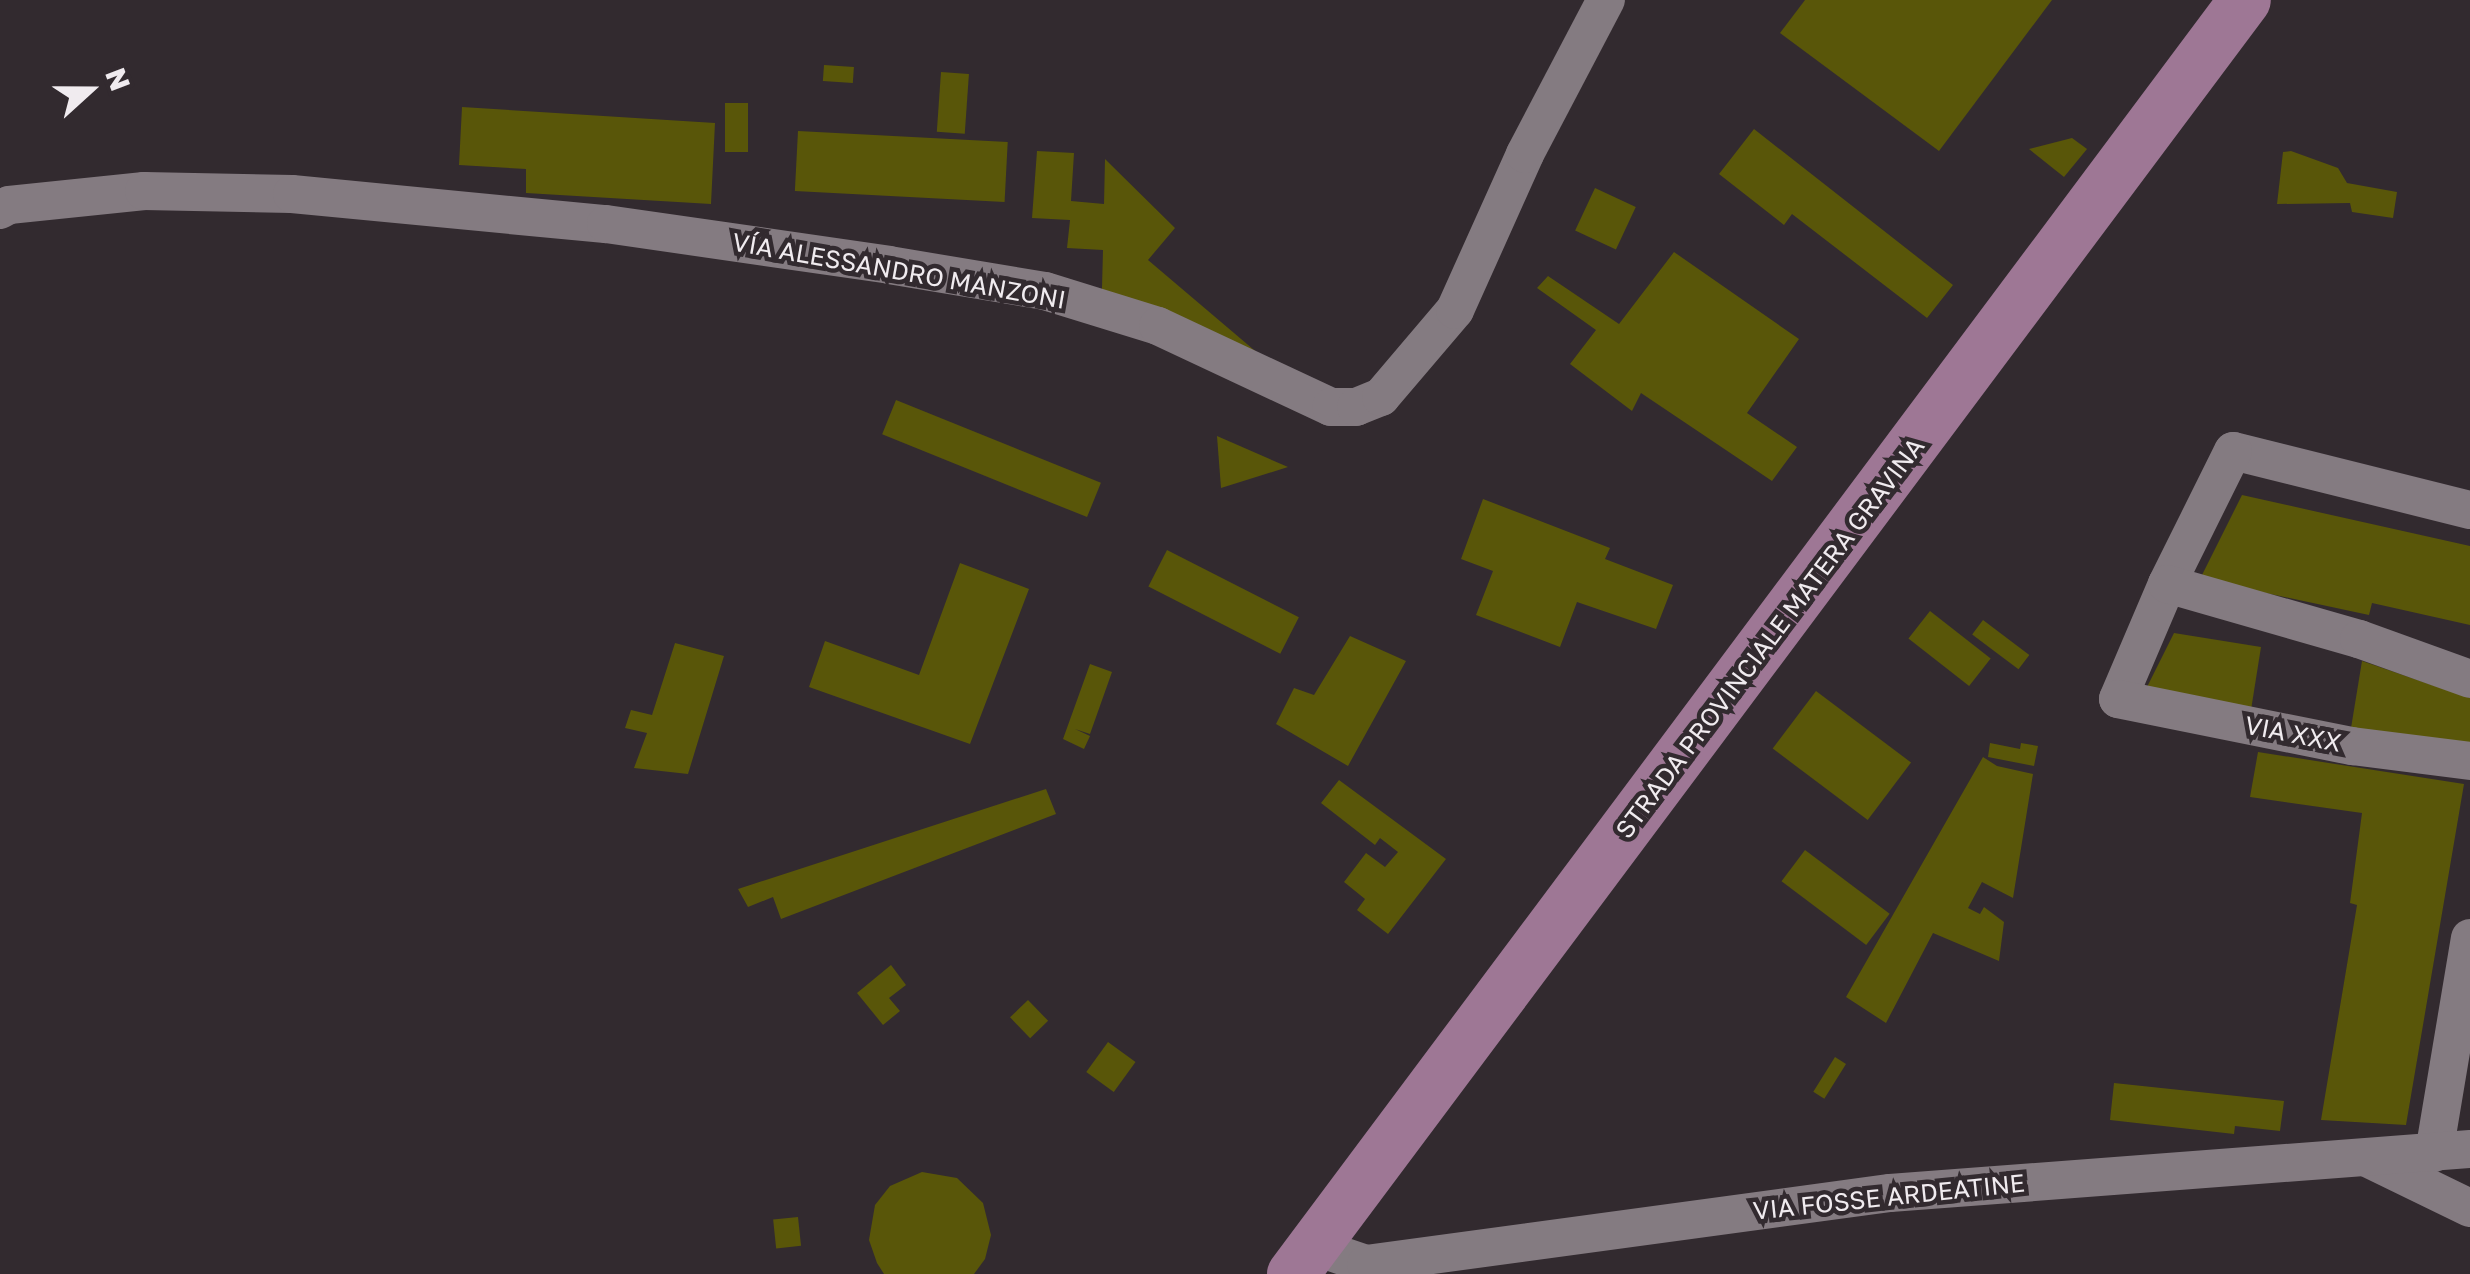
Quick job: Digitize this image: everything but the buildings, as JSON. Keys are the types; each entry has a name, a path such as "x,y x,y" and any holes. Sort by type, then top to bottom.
{"main road":[{"name":"STRADA PROVINCIALE MATERA GRAVINA","path":"1303,1260 2245,0"}],"street":[{"name":"VÍA ALESSANDRO MANZONI","path":"0,210 9,204 144,190 292,194 606,224 1045,292 1158,326 1331,407 1356,407 1382,397 1455,310 1525,154 1606,0"},
{"path":"2470,510 2234,451 2167,584 2360,639 2470,679"},
{"name":"VIA XXX","path":"2167,584 2118,699 2352,746 2470,762"},
{"path":"2452,1150 2470,938"},
{"name":"VIA FOSSE ARDEATINE","path":"1303,1260 1366,1264 1890,1192 2452,1150"},
{"path":"2365,1158 2470,1208"}]}
